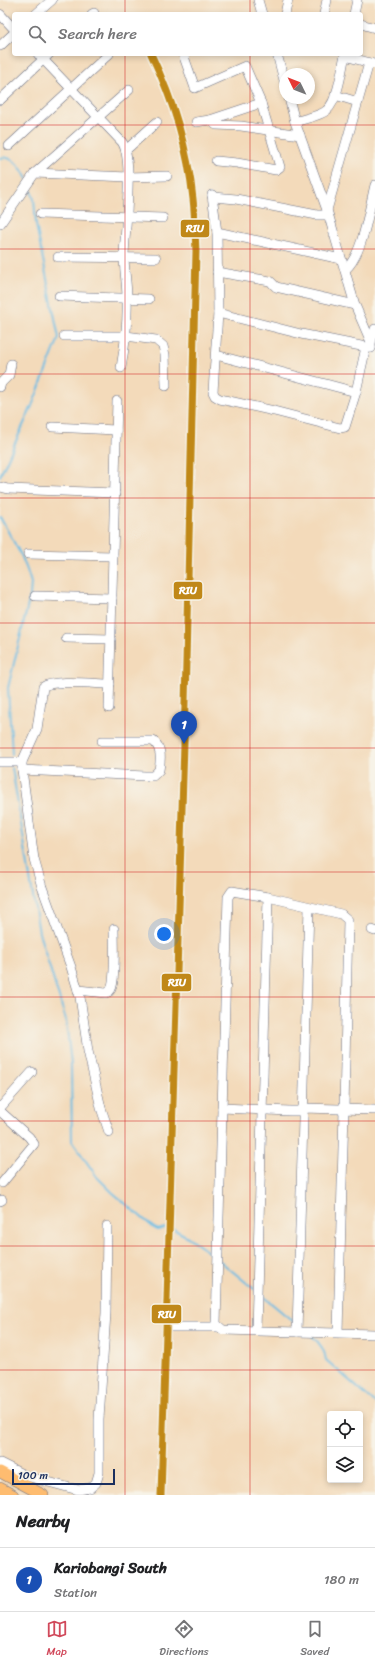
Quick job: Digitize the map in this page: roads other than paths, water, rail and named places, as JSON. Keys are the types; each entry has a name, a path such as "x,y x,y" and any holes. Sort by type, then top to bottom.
{"main road":[{"path":"0,1472 43,1495"},
{"path":"0,1488 13,1495"}],"street":[{"path":"38,12 52,0"},
{"path":"258,0 261,12"},
{"path":"285,12 288,0"},
{"path":"324,12 327,0"},
{"path":"354,12 357,0"},
{"path":"0,14 12,27"},
{"path":"363,25 375,28"},
{"path":"0,46 12,35"},
{"path":"0,100 43,56 71,90 122,142 126,150 128,177 124,257 128,299 126,336 121,368"},
{"path":"9,146 107,56"},
{"path":"184,56 194,87 196,88 245,66 261,103 268,131 280,167 276,170 216,161"},
{"path":"278,56 281,68"},
{"path":"295,122 327,110 335,95 345,56"},
{"path":"327,212 358,102 372,64 348,56"},
{"path":"0,224 36,173 129,90"},
{"path":"335,95 358,102"},
{"path":"196,122 210,120 261,103"},
{"path":"290,104 295,122 327,212 355,305 371,347"},
{"path":"210,120 216,125 241,126 300,135"},
{"path":"126,150 157,122"},
{"path":"36,173 128,177 168,176"},
{"path":"345,270 352,264 357,254 375,185"},
{"path":"327,212 318,215 236,199 214,198 212,195 217,232 218,313 212,392 220,399 340,428 345,427 371,347 375,329"},
{"path":"40,214 163,218"},
{"path":"217,232 341,259"},
{"path":"58,257 156,258"},
{"path":"217,272 270,281 276,287 355,305"},
{"path":"59,296 149,299"},
{"path":"218,313 301,334 371,347"},
{"path":"64,336 126,336 156,340 160,342 165,355 166,386"},
{"path":"216,355 356,392"},
{"path":"0,384 9,375 11,364"},
{"path":"109,708 116,402"},
{"path":"52,427 116,430"},
{"path":"0,487 8,489 115,493"},
{"path":"28,554 113,556"},
{"path":"35,596 112,598"},
{"path":"66,638 111,639"},
{"path":"108,1132 88,1051 78,990 37,874 22,766 37,729 43,687 56,683 110,684"},
{"path":"0,762 22,766 145,776 153,776 159,770 160,750 157,744 153,741 102,741"},
{"path":"218,1327 215,1320 228,897 232,891 268,897 341,914 348,920 338,1332"},
{"path":"256,1330 268,897"},
{"path":"297,1332 309,907"},
{"path":"78,990 98,993 109,992 113,980 114,929"},
{"path":"0,1108 32,1072"},
{"path":"222,1108 290,1111 298,1111 303,1108 375,1110"},
{"path":"0,1124 3,1114 29,1137 34,1144 2,1183"},
{"path":"0,1463 26,1476 78,1490 90,1488 96,1483 99,1473 99,1419 106,1313 106,1226"},
{"path":"170,1327 218,1327 223,1330 375,1334"}],"waterway":[{"path":"0,158 13,161 20,167 27,179"},
{"path":"0,476 32,406 59,338 36,225 34,199 29,185"},
{"path":"0,517 21,555 31,583 30,596 8,688 12,754"},
{"path":"12,768 39,933 66,1020 71,1064 72,1141 97,1177 112,1192 154,1228 158,1230 165,1228"},
{"path":"173,1229 188,1237 215,1257"},
{"path":"220,1261 254,1289"},
{"path":"260,1294 294,1322"},
{"path":"312,1336 322,1347 326,1360 375,1403"}],"place":[{"name":"Kariobangi South","path":"184,744"}]}
